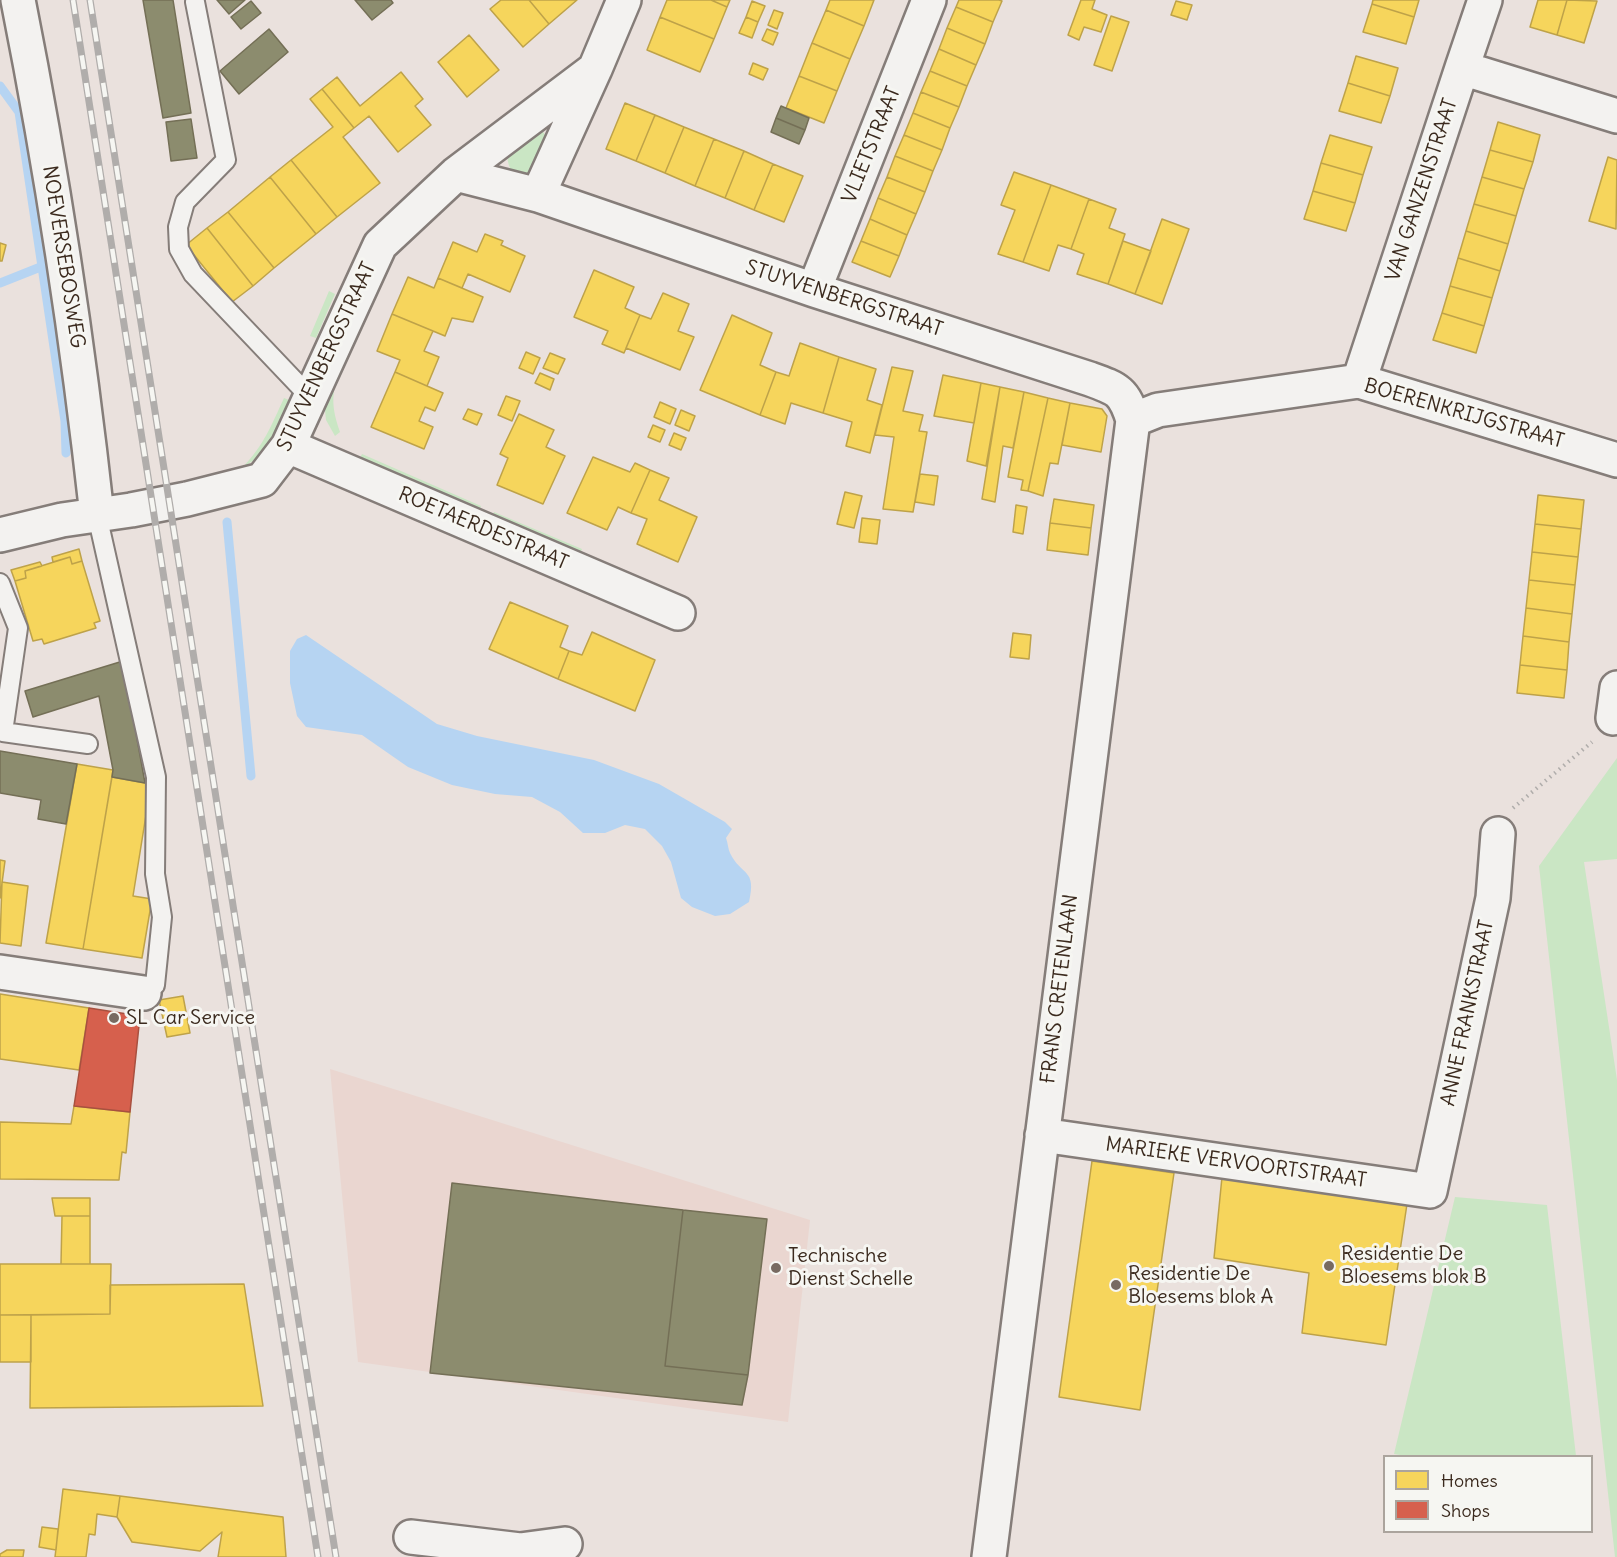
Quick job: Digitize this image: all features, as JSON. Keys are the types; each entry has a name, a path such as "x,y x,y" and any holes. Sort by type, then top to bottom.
{"street":[{"name":"NOEVERSEBOSWEG","path":"18,0 66,268 85,400 97,515"},
{"path":"538,195 596,69 624,0"},
{"name":"VLIETSTRAAT","path":"814,290 930,0"},
{"name":"VAN GANZENSTRAAT","path":"1359,381 1485,0"},
{"path":"1461,68 1617,116"},
{"name":"STUYVENBERGSTRAAT","path":"0,535 62,519 187,499 262,480 288,446 380,245 456,174 596,69"},
{"name":"STUYVENBERGSTRAAT","path":"456,174 538,195 814,290 1112,387 1127,400 1133,420"},
{"name":"BOERENKRIJGSTRAAT","path":"1133,420 1158,410 1359,381 1617,460"},
{"name":"FRANS CRETENLAAN","path":"989,1557 1133,420"},
{"name":"ROETAERDESTRAAT","path":"288,446 678,613"},
{"name":"ANNE FRANKSTRAAT","path":"1430,1191 1493,897 1498,834"},
{"path":"0,972 144,993"},
{"name":"MARIEKE VERVOORTSTRAAT","path":"1042,1135 1430,1191"},
{"path":"411,1537 520,1554 565,1544"}],"lane":[{"path":"195,2 226,160 184,202 178,227 179,249 193,274 310,397"},
{"path":"97,515 156,777 155,874 162,917 155,985 144,993"},
{"path":"0,583 18,628 3,732 88,744"}],"path":[{"path":"1498,834 1503,817 1606,730 1615,703"}],"shaded area":[{"name":"Technische Dienst Schelle","path":"330,1069 810,1220 788,1422 358,1362"}],"green space":[{"path":"532,128 543,132 548,138 533,175 516,174 508,162 507,149"},
{"path":"329,291 335,294 316,338 310,336"},
{"path":"341,354 347,357 335,385 333,402 340,432 335,436 326,420 324,400"},
{"path":"284,398 289,400 270,442 262,455 242,468 262,443"},
{"path":"362,454 481,506 479,511 359,460"},
{"path":"494,512 582,549 580,554 492,517"},
{"path":"1617,758 1617,859 1584,862 1617,1080 1617,1557 1615,1557 1539,866"},
{"path":"1455,1197 1547,1205 1576,1455 1394,1454"}],"water":[{"path":"306,635 437,724 477,736 594,760 659,784 725,822 732,829 726,838 730,853 747,873 751,883 749,902 730,914 715,916 692,907 681,898 671,862 662,846 645,829 625,825 605,833 583,833 560,812 532,797 495,794 452,785 408,767 362,735 306,727 297,716 290,683 290,651 297,639"}],"building: Homes":[{"path":"501,0 529,0 549,24 523,47 490,9"},
{"path":"529,0 577,0 549,24"},
{"path":"667,0 711,0 727,7 714,39 660,17"},
{"path":"711,0 730,0 727,7"},
{"path":"830,0 874,0 864,26 826,10"},
{"path":"959,0 1002,1 993,22 956,7"},
{"path":"1081,0 1095,0 1092,9 1107,15 1101,32 1084,27 1079,40 1068,35"},
{"path":"1373,0 1419,0 1414,17 1372,4"},
{"path":"1538,0 1567,0 1557,35 1530,27"},
{"path":"1567,0 1597,1 1584,43 1557,35"},
{"path":"752,1 765,6 758,22 746,17"},
{"path":"1176,1 1192,5 1187,20 1171,15"},
{"path":"1372,4 1414,17 1406,44 1363,32"},
{"path":"956,7 993,22 985,44 947,28"},
{"path":"774,10 783,13 777,29 768,25"},
{"path":"826,10 864,26 850,59 812,43"},
{"path":"1111,16 1129,22 1112,71 1094,65"},
{"path":"660,17 714,39 700,72 647,50"},
{"path":"746,17 758,22 752,38 739,33"},
{"path":"947,28 985,44 976,65 939,49"},
{"path":"767,29 778,33 773,45 762,40"},
{"path":"469,35 499,70 467,97 438,62"},
{"path":"812,43 850,59 837,91 799,76"},
{"path":"939,49 976,65 967,86 930,71"},
{"path":"1356,56 1398,68 1390,96 1348,83"},
{"path":"753,63 768,69 763,80 749,74"},
{"path":"930,71 967,86 959,107 921,92"},
{"path":"401,72 423,99 415,106 431,125 398,152 369,116 354,128 322,89 337,77 360,106"},
{"path":"799,76 837,91 824,123 786,108"},
{"path":"1348,83 1390,96 1381,123 1339,111"},
{"path":"322,89 354,128 343,137 380,183 337,217 291,160 333,127 310,99"},
{"path":"921,92 959,107 950,128 913,113"},
{"path":"625,103 655,115 636,161 606,149"},
{"path":"913,113 950,128 942,150 904,135"},
{"path":"655,115 684,127 665,173 636,161"},
{"path":"1498,122 1540,135 1533,162 1490,150"},
{"path":"684,127 714,139 695,186 665,173"},
{"path":"904,135 942,150 933,171 895,156"},
{"path":"1330,135 1372,147 1363,175 1321,163"},
{"path":"714,139 744,151 725,198 695,186"},
{"path":"1490,150 1533,162 1524,189 1482,177"},
{"path":"744,151 773,164 754,210 725,198"},
{"path":"895,156 933,171 925,192 887,177"},
{"path":"1608,157 1617,160 1616,229 1589,221"},
{"path":"291,160 337,217 316,234 270,177"},
{"path":"1321,163 1363,175 1355,203 1313,191"},
{"path":"773,164 803,176 784,222 754,210"},
{"path":"1014,172 1051,185 1023,262 998,254 1015,210 1001,205"},
{"path":"270,177 316,234 274,268 228,212"},
{"path":"887,177 925,192 916,214 878,198"},
{"path":"1482,177 1524,189 1516,216 1474,204"},
{"path":"1051,185 1089,199 1071,249 1058,245 1049,271 1023,262"},
{"path":"1313,191 1355,203 1346,231 1304,219"},
{"path":"878,198 916,214 907,235 870,219"},
{"path":"1089,199 1116,209 1109,228 1125,234 1108,284 1077,274 1084,254 1071,249"},
{"path":"1474,204 1516,216 1508,244 1466,231"},
{"path":"228,212 274,268 253,286 207,228"},
{"path":"870,219 907,235 899,256 861,241"},
{"path":"1162,219 1189,229 1162,304 1135,294"},
{"path":"207,228 253,286 232,302 186,245"},
{"path":"1466,231 1508,244 1500,271 1458,258"},
{"path":"485,234 503,241 501,245 525,256 510,292 468,274 462,288 438,278 453,242 477,252"},
{"path":"861,241 899,256 890,277 852,262"},
{"path":"1123,241 1151,251 1135,294 1108,284"},
{"path":"0,243 6,245 2,261 0,261"},
{"path":"1458,258 1500,271 1492,298 1450,286"},
{"path":"594,270 634,287 625,308 640,315 624,353 602,344 608,331 574,317"},
{"path":"408,277 434,288 438,278 483,297 473,322 452,318 445,336 392,314"},
{"path":"1450,286 1492,298 1484,326 1442,313"},
{"path":"663,293 689,304 678,331 694,337 680,370 626,348 640,315 651,319"},
{"path":"1442,313 1484,326 1476,353 1433,340"},
{"path":"392,314 433,331 424,351 439,357 427,386 395,372 400,360 377,351"},
{"path":"732,315 772,333 760,365 776,372 760,415 700,390"},
{"path":"800,343 839,357 823,413 791,403 785,424 760,415 776,372 789,376"},
{"path":"526,352 540,358 533,374 519,368"},
{"path":"550,353 565,359 558,374 543,368"},
{"path":"839,357 876,369 867,400 882,405 870,453 846,446 852,422 823,413"},
{"path":"892,367 913,371 903,411 923,415 919,431 927,432 913,512 883,509 894,437 875,435"},
{"path":"395,372 443,393 435,411 425,407 419,421 433,427 424,449 371,427"},
{"path":"540,373 554,379 550,390 535,383"},
{"path":"943,375 981,383 974,423 934,416"},
{"path":"981,383 1000,387 986,466 967,461"},
{"path":"1000,387 1024,392 1013,448 1003,446 995,502 982,499"},
{"path":"1024,392 1048,398 1028,491 1021,490 1023,480 1008,477"},
{"path":"506,396 520,401 512,421 498,415"},
{"path":"1048,398 1070,403 1058,464 1050,463 1043,496 1028,491"},
{"path":"660,402 676,409 670,424 654,417"},
{"path":"1070,403 1102,409 1107,416 1101,452 1062,445"},
{"path":"468,409 482,414 477,425 463,419"},
{"path":"681,410 695,416 689,431 675,425"},
{"path":"519,414 554,430 546,447 565,456 543,504 497,485 508,458 500,454"},
{"path":"653,425 665,430 660,442 648,437"},
{"path":"674,433 686,438 681,450 669,445"},
{"path":"593,457 630,472 635,463 650,470 631,513 618,507 607,530 567,513"},
{"path":"650,470 669,478 659,500 697,517 678,562 637,544 647,519 631,513"},
{"path":"920,474 938,476 934,505 915,502"},
{"path":"845,492 862,496 854,528 837,524"},
{"path":"1538,495 1584,500 1581,529 1535,524"},
{"path":"1054,499 1094,505 1091,528 1050,523"},
{"path":"1016,505 1027,507 1023,534 1013,532"},
{"path":"862,518 880,520 877,544 859,542"},
{"path":"1050,523 1091,528 1088,555 1047,550"},
{"path":"1535,524 1581,529 1578,557 1532,552"},
{"path":"79,549 82,561 72,564 70,557 53,562 52,557"},
{"path":"1532,552 1578,557 1575,585 1529,580"},
{"path":"70,557 72,564 82,561 100,621 94,623 96,628 44,644 42,639 33,641 15,581 26,578 25,571"},
{"path":"40,562 42,566 25,571 26,578 15,581 11,570"},
{"path":"1529,580 1575,585 1572,614 1526,608"},
{"path":"510,602 568,626 560,647 569,651 558,679 489,649"},
{"path":"1526,608 1572,614 1569,642 1523,636"},
{"path":"592,632 655,660 635,711 558,679 569,651 582,655"},
{"path":"1013,633 1031,635 1029,659 1010,657"},
{"path":"1523,636 1569,642 1567,670 1520,665"},
{"path":"1520,665 1567,670 1564,698 1517,693"},
{"path":"77,764 113,770 83,949 46,943"},
{"path":"112,777 151,784 133,896 152,899 142,958 83,949"},
{"path":"0,860 5,861 0,898"},
{"path":"2,882 28,886 21,946 0,943"},
{"path":"0,994 89,1008 79,1070 0,1059"},
{"path":"183,996 190,1033 167,1037 159,1000"},
{"path":"74,1106 130,1112 126,1153 122,1152 119,1180 0,1179 0,1122 71,1124"},
{"name":"Residentie De Bloesems blok A","path":"1092,1161 1174,1173 1140,1410 1059,1397"},
{"name":"Residentie De Bloesems blok B","path":"1222,1177 1407,1204 1386,1345 1302,1333 1309,1273 1214,1258"},
{"path":"52,1198 90,1198 90,1216 55,1216"},
{"path":"62,1216 90,1216 90,1264 61,1264"},
{"path":"0,1264 111,1264 110,1314 0,1315"},
{"path":"244,1284 263,1406 30,1408 31,1315 110,1314 110,1285"},
{"path":"0,1315 31,1315 31,1362 0,1362"},
{"path":"63,1489 120,1496 117,1517 97,1514 95,1535 89,1534 86,1557 55,1557"},
{"path":"120,1496 283,1517 286,1557 218,1557 222,1532 200,1551 132,1542 117,1517"},
{"path":"42,1527 58,1529 56,1550 39,1547"},
{"path":"7,1550 24,1550 23,1557 0,1557 0,1554"}],"building: Shops":[{"path":"89,1008 140,1016 130,1112 74,1106"}],"building: Industry":[{"path":"143,0 173,0 191,113 163,118"},
{"path":"217,0 245,0 229,14"},
{"path":"355,0 391,0 393,3 372,20"},
{"path":"251,1 261,13 241,29 231,17"},
{"path":"269,29 288,52 239,94 220,71"},
{"path":"781,106 809,118 805,130 776,118"},
{"path":"776,118 805,130 799,144 771,132"},
{"path":"191,119 197,158 171,161 166,122"},
{"path":"123,661 145,783 112,777 113,770 99,696 33,717 25,691"},
{"path":"0,751 77,764 66,824 38,819 41,800 0,793"},
{"path":"452,1183 683,1210 665,1366 748,1375 742,1405 430,1373"},
{"path":"683,1210 767,1219 748,1375 665,1366"}],"waterway":[{"path":"0,86 19,112 65,421 66,453"},
{"path":"0,283 43,266"},
{"path":"227,522 251,776"}],"railway":[{"path":"73,0 318,1557"},
{"path":"90,0 336,1557"}],"place":[{"name":"SL Car Service","path":"114,1018"},
{"name":"Residentie De Bloesems blok B","path":"1329,1266"},
{"name":"Technische Dienst Schelle","path":"776,1268"},
{"name":"Residentie De Bloesems blok A","path":"1116,1285"}]}
